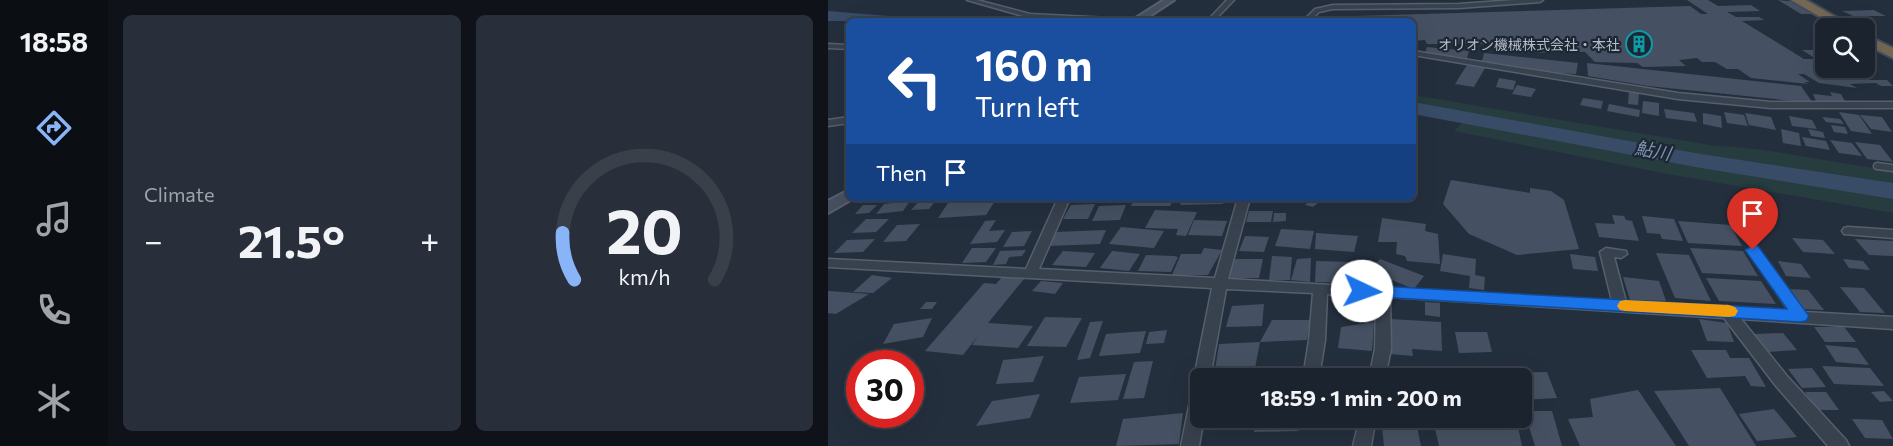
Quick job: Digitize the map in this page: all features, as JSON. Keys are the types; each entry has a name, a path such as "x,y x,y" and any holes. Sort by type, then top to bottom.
{"highway":[{"path":"1797,0 1830,18"},
{"path":"1875,44 1893,54"}],"street":[{"path":"970,0 1030,16 1070,18"},
{"path":"987,5 1010,0"},
{"path":"1141,18 1170,0"},
{"path":"1213,18 1231,0"},
{"path":"1309,18 1317,10 1333,7 1459,6 1540,0"},
{"path":"828,46 846,46"},
{"path":"1416,52 1678,96 1771,105 1893,105"},
{"path":"828,123 846,120"},
{"path":"828,208 846,197"},
{"path":"1031,273 1063,201"},
{"path":"1204,368 1221,283 1243,201"},
{"path":"1848,231 1893,234"},
{"path":"1753,250 1800,316"},
{"path":"1620,305 1600,252 1621,254"},
{"path":"828,263 1320,288 1727,311 1893,323"},
{"path":"1313,368 1317,340 1320,288"},
{"path":"1379,368 1383,349 1383,292"},
{"path":"1727,311 1804,410 1840,446"},
{"path":"1190,446 1193,428"},
{"path":"1362,446 1366,428"}],"lane":[{"path":"1877,166 1893,168"}],"green space":[{"path":"1416,96 1716,146 1761,150 1893,170 1893,188 1711,159 1416,106"},
{"path":"1463,122 1893,196 1893,213 1662,173 1454,131"}],"building":[{"name":"オリオン機械株式会社・本社","path":"1687,0 1708,0 1718,6 1751,5 1760,11 1727,12 1736,17 1759,17 1764,20 1742,21 1804,59 1815,59 1815,78 1887,80 1893,86 1881,86 1876,83 1850,84 1857,88 1819,83 1804,74 1798,74 1810,82 1804,82 1808,84 1751,78 1738,69 1727,69 1715,62 1702,62 1697,58 1679,60 1686,66 1643,67 1637,63 1595,62 1585,52 1506,53 1499,44 1427,44 1425,40 1416,41 1416,18 1355,18 1355,16 1690,6 1701,14 1708,14"},
{"path":"1778,0 1796,2 1816,14 1801,14"},
{"path":"1874,10 1886,16 1853,16 1842,11"},
{"path":"1427,47 1469,51 1467,58 1425,53"},
{"path":"1802,50 1815,50 1815,57"},
{"path":"1484,53 1578,63 1576,74 1559,73 1482,61"},
{"path":"1587,63 1801,86 1813,103 1648,86 1588,76"},
{"path":"1467,65 1485,68 1474,87 1455,84"},
{"path":"1499,78 1516,81 1513,90 1496,87"},
{"path":"1517,85 1536,89 1531,97 1512,94"},
{"path":"1629,91 1639,93 1638,105 1628,104"},
{"path":"1830,92 1841,94 1847,105 1816,101 1813,94 1832,96"},
{"path":"1583,98 1603,101 1601,109 1580,105"},
{"path":"1643,101 1659,103 1659,116 1642,113"},
{"path":"1609,104 1640,110 1639,117 1607,111"},
{"path":"1664,109 1694,113 1697,122 1666,118"},
{"path":"1724,112 1744,115 1748,126 1727,123"},
{"path":"1839,112 1859,115 1872,134 1851,131"},
{"path":"1703,113 1721,116 1722,128 1703,124"},
{"path":"1745,113 1771,117 1776,130 1749,125"},
{"path":"1860,115 1882,117 1892,132 1871,129"},
{"path":"1789,116 1812,120 1817,129 1792,126"},
{"path":"1822,117 1840,119 1844,124 1826,122"},
{"path":"1831,125 1845,127 1848,134 1834,132"},
{"path":"1781,129 1799,133 1801,146 1783,143"},
{"path":"1808,129 1823,132 1825,138 1811,136"},
{"path":"1802,137 1826,141 1830,150 1806,146"},
{"path":"1830,140 1852,143 1862,156 1839,153"},
{"path":"1855,142 1880,145 1893,162 1867,159"},
{"path":"1451,180 1530,193 1530,188 1551,191 1564,200 1579,249 1517,255 1469,234 1443,204"},
{"path":"910,201 903,211 876,214 884,204"},
{"path":"919,201 936,201 929,209 911,210"},
{"path":"995,201 986,215 938,218 948,203"},
{"path":"1134,201 1172,201 1170,206 1131,206"},
{"path":"1182,201 1224,201 1223,204 1180,205"},
{"path":"1310,201 1320,201 1313,207 1305,205"},
{"path":"1095,204 1088,219 1063,219 1071,205"},
{"path":"863,205 877,205 869,213 855,214"},
{"path":"1126,205 1120,220 1092,221 1099,206"},
{"path":"1155,210 1197,212 1186,236 1176,235 1178,229 1145,228"},
{"path":"1249,211 1273,211 1271,222 1246,222"},
{"path":"1274,213 1286,213 1286,221 1273,222"},
{"path":"1612,215 1624,216 1626,220 1632,221 1639,241 1599,237 1595,223 1615,224"},
{"path":"1642,216 1674,219 1683,241 1662,239 1660,234 1647,233"},
{"path":"1382,218 1426,224 1425,231 1438,234 1440,264 1407,261 1405,256 1396,254 1397,242 1378,242"},
{"path":"866,219 889,219 876,232 852,233"},
{"path":"996,220 989,231 1005,230 997,242 970,244 985,221"},
{"path":"1194,220 1227,221 1222,236 1188,235"},
{"path":"1678,221 1730,225 1742,246 1688,243"},
{"path":"920,224 906,241 883,242 897,225"},
{"path":"1121,227 1164,231 1154,248 1109,244"},
{"path":"1281,229 1314,231 1310,249 1275,246"},
{"path":"1106,230 1100,244 1048,246 1056,232"},
{"path":"1032,231 1024,246 1003,247 1012,232"},
{"path":"1316,233 1358,236 1354,252 1315,249"},
{"path":"1245,236 1269,237 1264,252 1239,251"},
{"path":"1792,238 1823,240 1835,254 1803,252"},
{"path":"875,239 863,252 834,253 847,240"},
{"path":"1855,239 1893,241 1893,256 1869,255"},
{"path":"972,248 996,248 986,262 962,263"},
{"path":"1204,248 1222,250 1208,275 1172,275 1181,254 1201,254"},
{"path":"1690,248 1743,251 1758,276 1702,273"},
{"path":"1026,250 1022,256 1009,257 1006,264 993,265 1000,251"},
{"path":"1063,251 1095,253 1086,267 1052,265"},
{"path":"1112,251 1140,254 1129,271 1100,268"},
{"path":"1656,253 1689,255 1711,301 1675,298"},
{"path":"1443,254 1476,259 1475,275 1485,277 1484,290 1469,288 1470,276 1440,271"},
{"path":"1570,254 1595,257 1598,271 1573,269"},
{"path":"1146,255 1178,257 1171,272 1138,271"},
{"path":"1272,256 1292,257 1290,280 1269,280"},
{"path":"1311,258 1310,282 1291,280 1297,259"},
{"path":"1232,259 1263,259 1259,278 1227,278"},
{"path":"1380,259 1424,276 1414,289 1369,271"},
{"path":"1843,259 1863,261 1870,270 1849,268"},
{"path":"1316,261 1354,262 1351,283 1315,282"},
{"path":"1778,261 1801,264 1811,278 1786,276"},
{"path":"872,275 892,278 873,293 853,292"},
{"path":"1002,277 1024,279 988,323 1033,326 1018,348 972,345 978,336 963,355 925,351 984,283 996,284"},
{"path":"1623,277 1659,281 1666,301 1630,300"},
{"path":"1706,278 1761,281 1776,304 1719,301"},
{"path":"1041,281 1063,283 1055,294 1032,291"},
{"path":"1840,287 1864,288 1885,313 1860,312"},
{"path":"1788,289 1808,290 1824,310 1803,309"},
{"path":"828,291 869,294 836,314 828,313"},
{"path":"926,302 937,302 932,309 920,309"},
{"path":"1425,302 1440,303 1440,317 1425,315"},
{"path":"1264,304 1262,326 1226,327 1232,306"},
{"path":"1045,317 1082,318 1066,347 1027,346"},
{"path":"932,318 923,337 883,344 894,324"},
{"path":"1390,319 1441,322 1442,351 1412,349 1413,356 1389,354"},
{"path":"1699,319 1727,323 1734,342 1707,341"},
{"path":"1272,320 1310,320 1307,340 1260,342"},
{"path":"1103,321 1090,358 1077,360 1090,322"},
{"path":"1374,322 1372,351 1338,348 1341,327"},
{"path":"1814,327 1844,327 1856,342 1825,342"},
{"path":"1167,330 1164,343 1146,344 1149,332"},
{"path":"1146,331 1140,353 1099,356 1106,334"},
{"path":"1455,332 1487,332 1492,352 1459,353"},
{"path":"1783,333 1797,350 1767,352 1754,334"},
{"path":"1260,342 1255,368 1215,368 1219,344"},
{"path":"1825,345 1857,348 1869,365 1836,362"},
{"path":"1691,350 1726,350 1730,358 1749,358 1766,387 1751,386 1745,376 1707,378"},
{"path":"1044,356 1033,382 996,384 1003,360"},
{"path":"1153,361 1144,398 1123,399 1134,362"},
{"path":"1407,366 1450,368 1407,368"},
{"path":"1822,366 1870,368 1884,386 1834,384"},
{"path":"1812,368 1826,387 1802,388 1788,369"},
{"path":"1532,372 1547,372 1557,398 1532,399"},
{"path":"1126,374 1118,400 1070,403 1079,377"},
{"path":"1720,388 1756,446 1689,446 1654,391"},
{"path":"1638,390 1676,446 1580,446 1568,419 1593,417 1590,399"},
{"path":"1884,391 1893,401 1880,402 1871,392"},
{"path":"1805,392 1826,392 1839,410 1817,410"},
{"path":"1040,394 1030,418 976,426 992,401"},
{"path":"1774,409 1797,437 1757,441 1739,414"},
{"path":"1532,411 1552,411 1562,446 1535,446 1529,428 1532,428"},
{"path":"1183,413 1179,444 1116,446 1123,419"},
{"path":"1852,419 1882,420 1893,439 1865,438"},
{"path":"1255,428 1298,428 1298,431 1254,432"},
{"path":"1382,428 1417,428 1421,446 1384,446"},
{"path":"1435,428 1518,428 1522,446 1439,446"}],"waterway":[{"name":"鮎川","path":"828,16 852,18"},
{"name":"鮎川","path":"1416,109 1701,161 1893,191"}],"slow traffic":[{"path":"1625,306 1729,311"}],"place":[{"name":"オリオン機械株式会社・本社","path":"1639,44"}],"route":[{"path":"1362,291 1800,316 1753,250"}]}
